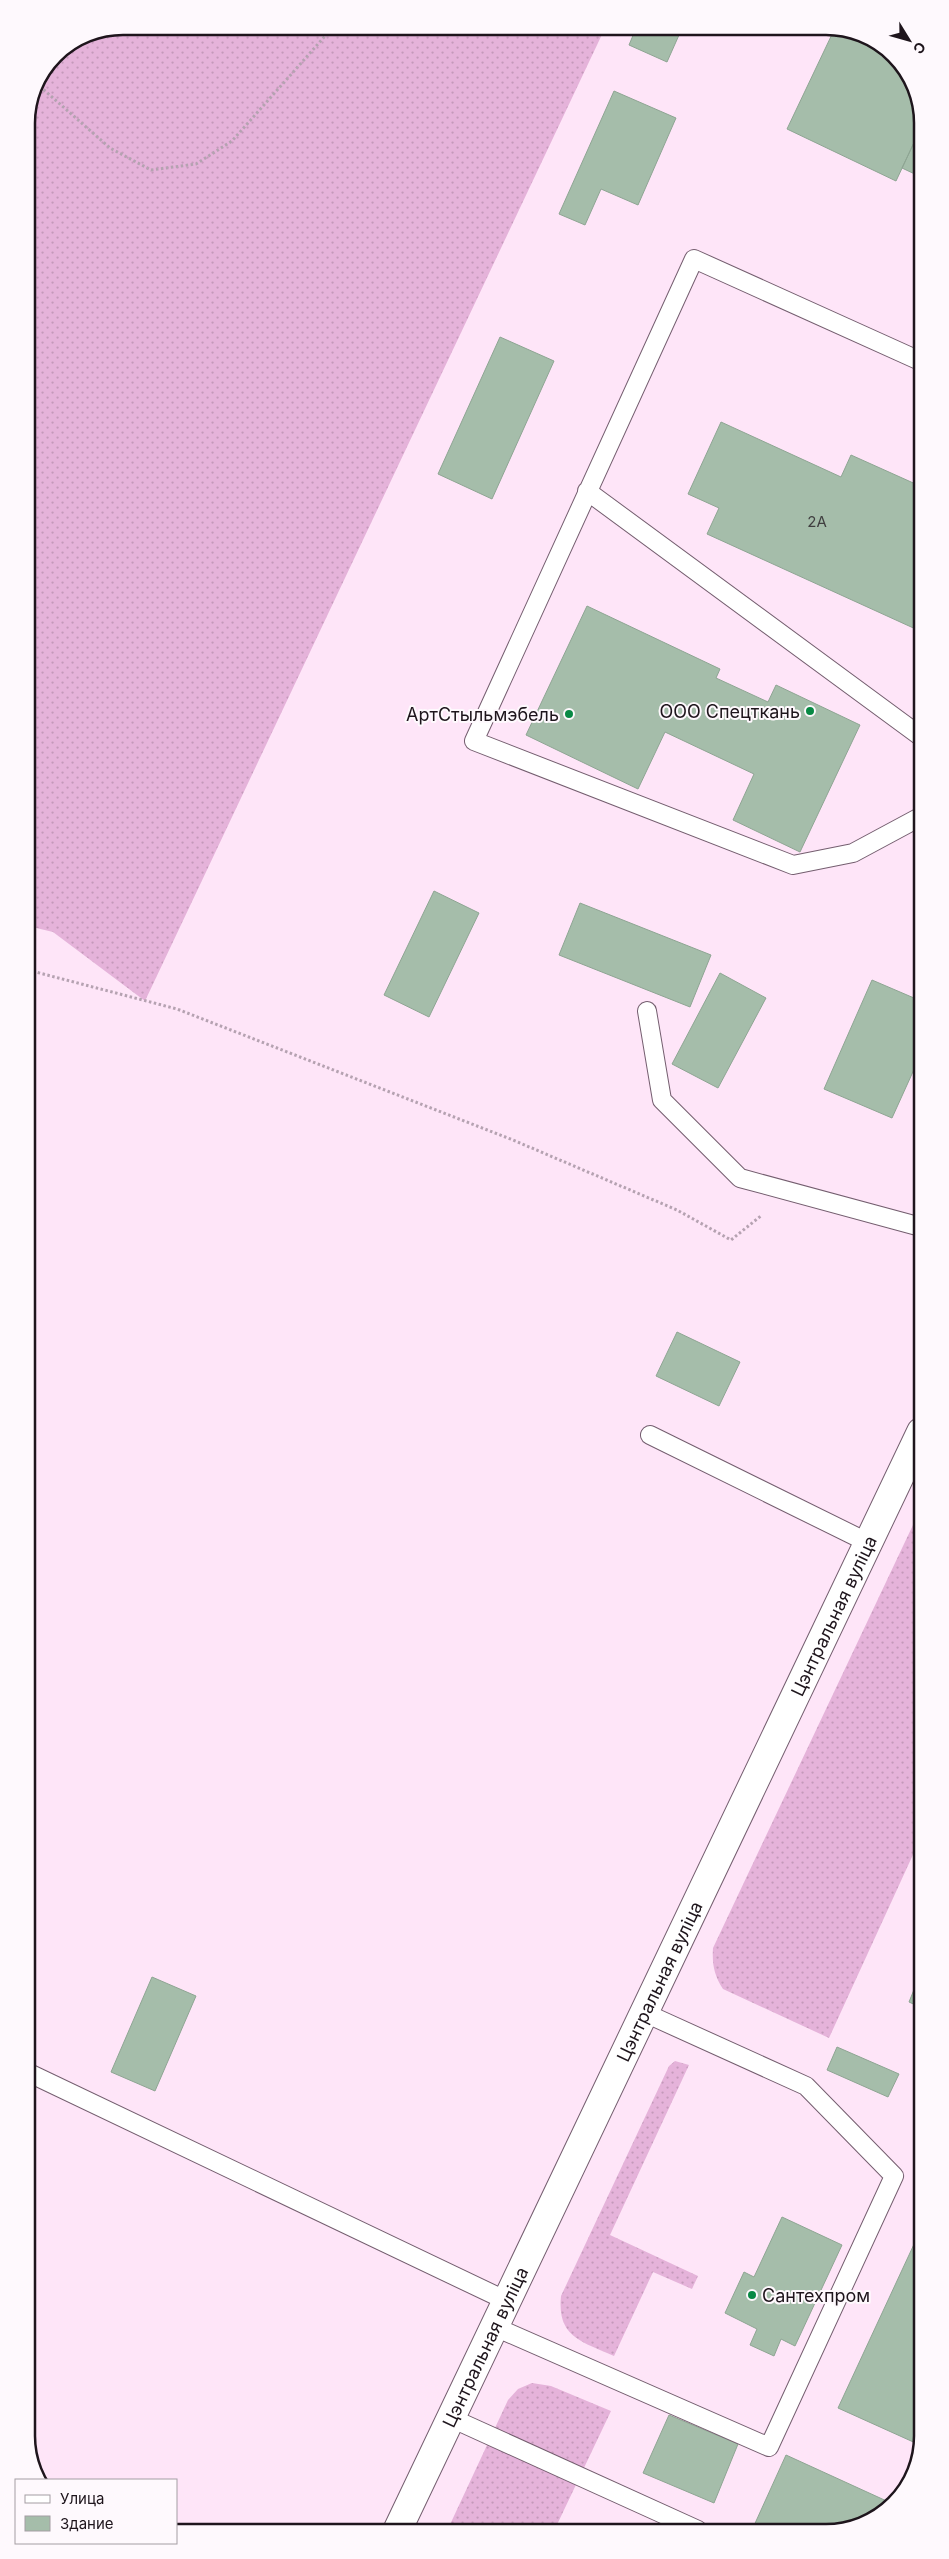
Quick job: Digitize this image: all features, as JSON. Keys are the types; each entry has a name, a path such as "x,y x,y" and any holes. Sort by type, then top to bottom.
{"main road":[{"name":"Цэнтральная вуліца","path":"400,2524 914,1447"}],"lane":[{"path":"914,358 694,259 474,741 793,865 853,853 914,820"},
{"path":"587,491 914,732"},
{"path":"647,1011 662,1100 740,1178 914,1224"},
{"path":"650,1435 869,1543"},
{"path":"495,2327 769,2447 894,2176 806,2086 645,2013"},
{"path":"35,2077 508,2301"},
{"path":"451,2418 685,2524"}],"path":[{"path":"42,88 110,148 151,170 196,164 232,141 326,35"},
{"path":"35,972 177,1008 513,1140 677,1210 731,1240 792,1192"}],"shaded area":[{"path":"123,35 602,35 145,1001 53,932 35,928 35,117 42,89 53,69 65,57 84,44 106,37"},
{"path":"914,1523 914,1852 829,2038 723,1989 714,1969 713,1948"},
{"path":"675,2061 689,2065 610,2235 698,2276 692,2289 653,2272 614,2356 582,2341 567,2329 561,2310 561,2296 669,2066"},
{"path":"532,2383 551,2386 611,2411 557,2524 450,2524 508,2400 518,2389"}],"building":[{"path":"633,35 679,35 667,62 629,45"},
{"path":"832,35 849,38 875,50 884,57 884,65 892,65 896,69 907,89 913,111 914,143 896,181 787,129"},
{"path":"614,91 676,118 638,205 601,189 585,225 559,214"},
{"path":"914,143 914,174 902,168"},
{"path":"500,337 554,361 492,499 438,474"},
{"path":"721,422 841,477 851,455 914,483 914,628 707,534 719,508 688,494"},
{"path":"587,606 720,669 716,678 768,702 776,685 860,725 800,852 733,820 754,774 665,732 638,789 526,735"},
{"path":"434,891 479,913 429,1017 384,995"},
{"path":"580,903 711,955 690,1007 559,955"},
{"path":"720,973 766,998 718,1088 672,1064"},
{"path":"872,980 914,998 914,1069 892,1118 824,1089"},
{"path":"677,1332 740,1362 719,1406 656,1376"},
{"path":"152,1977 196,1996 155,2091 111,2072"},
{"path":"914,1990 914,2004 909,2002"},
{"path":"837,2047 899,2074 888,2097 827,2070"},
{"path":"782,2217 842,2245 795,2346 781,2339 774,2356 750,2345 757,2329 725,2313 744,2272 754,2277"},
{"path":"914,2244 913,2442 838,2408"},
{"path":"669,2415 738,2444 714,2503 643,2473"},
{"path":"786,2455 886,2500 865,2515 838,2523 755,2524"}],"place":[{"name":"ООО Спецткань","path":"810,711"},
{"name":"АртСтыльмэбель","path":"569,714"},
{"name":"Сантехпром","path":"752,2295"}]}
